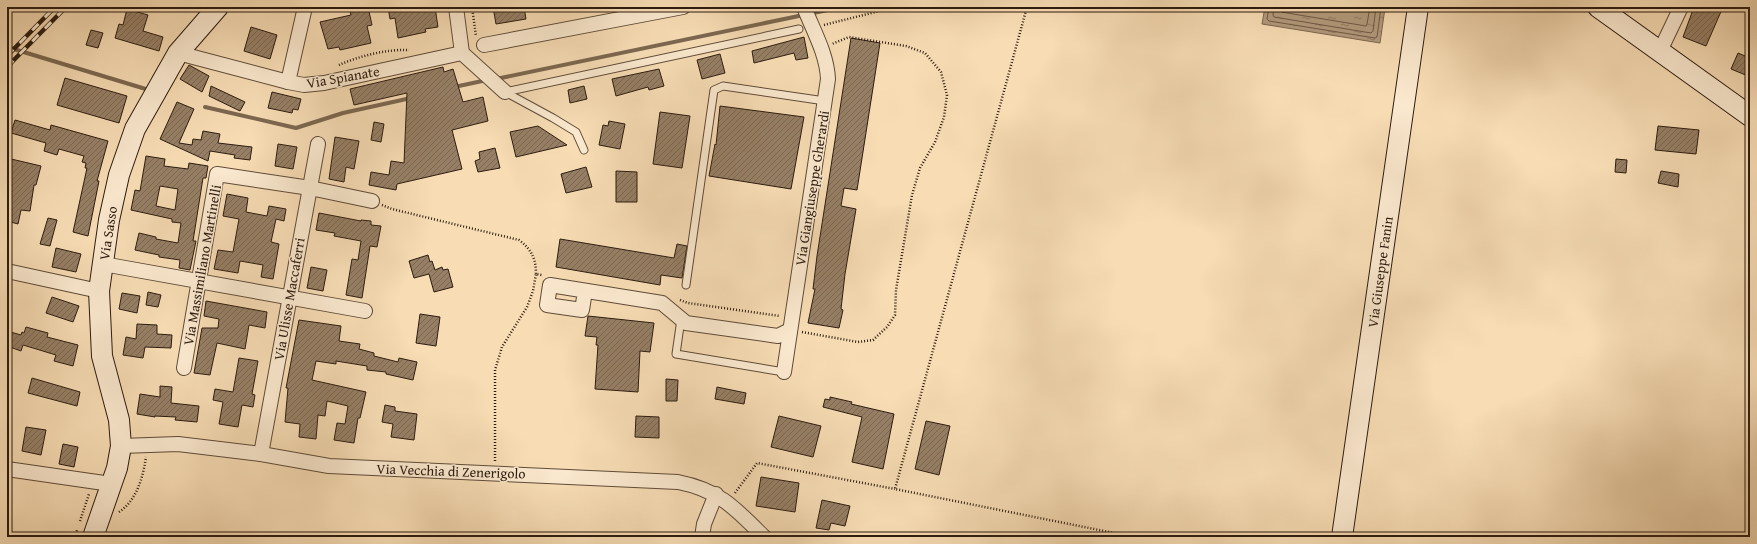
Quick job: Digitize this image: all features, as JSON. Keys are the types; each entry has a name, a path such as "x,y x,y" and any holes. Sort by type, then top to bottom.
{"street":[{"name":"Via Sasso","path":"93,537 117,468 121,446 118,420 102,356 99,291 109,220 119,175 135,129 178,53 218,7"},
{"path":"288,82 305,7"},
{"path":"456,7 462,53 500,88"},
{"path":"484,45 683,7"},
{"name":"Via Giangiuseppe Gherardi","path":"784,372 825,101 828,69 821,51 806,28 804,7"},
{"name":"Via Giuseppe Fanin","path":"1342,537 1418,7"},
{"path":"1598,7 1750,116"},
{"path":"1660,51 1681,7"},
{"name":"Via Spianate","path":"178,53 304,85 324,83 462,53"},
{"name":"Via Ulisse Maccaferri","path":"261,454 318,144"},
{"name":"Via Massimiliano Martinelli","path":"184,368 217,174 310,188 372,200"},
{"path":"103,264 289,299 365,311"},
{"path":"7,271 99,291"},
{"path":"585,291 662,303 686,323 778,336 791,324"},
{"name":"Via Vecchia di Zenerigolo","path":"121,446 178,444 261,454 329,466 678,482 702,488 722,498 764,537"},
{"path":"7,469 111,484"},
{"path":"702,537 704,524 722,498"}],"lane":[{"path":"500,88 806,28"},
{"path":"686,285 714,90 723,86 825,101"},
{"path":"500,88 576,132 584,150"},
{"path":"681,319 676,354 784,372"}],"path":[{"path":"806,28 895,7"},
{"path":"895,489 1027,7"},
{"path":"678,299 688,303 791,324 858,342 873,340 887,327 895,314 896,290 912,195 920,168 935,142 944,117 947,95 941,72 926,53 906,46 849,37 837,41 821,51"},
{"path":"372,200 392,209 519,240 526,245 533,254 536,265 533,291 527,307 502,347 495,370 495,473"},
{"path":"536,274 543,275"},
{"path":"722,498 757,464 895,489 1134,537"}],"water":[{"path":"1265,7 1385,8 1380,43 1262,24"}],"building":[{"path":"349,7 368,7 372,25 367,26 371,43 340,50 339,47 328,49 320,22 351,15"},
{"path":"388,7 435,7 438,27 425,29 426,32 398,38 395,18 390,19"},
{"path":"493,7 524,7 526,19 496,24"},
{"path":"1694,7 1723,7 1706,46 1683,37"},
{"path":"127,9 148,15 143,31 163,37 159,51 115,38 119,24 123,25"},
{"path":"251,27 277,35 270,59 244,51"},
{"path":"91,30 103,33 98,48 86,45"},
{"path":"804,37 808,58 796,60 794,53 754,63 752,51"},
{"path":"851,38 880,43 857,190 844,188 841,206 856,209 845,274 841,309 843,310 839,328 808,323 815,289 813,289 817,256"},
{"path":"1738,53 1750,58 1750,71 1748,76 1731,69"},
{"path":"720,54 725,73 702,79 697,60"},
{"path":"189,65 209,76 202,92 180,79"},
{"path":"443,67 444,72 453,69 463,102 483,97 488,121 452,130 462,169 397,184 396,190 369,185 371,172 389,175 391,161 404,163 407,93 354,105 350,89"},
{"path":"659,69 664,86 649,90 648,87 616,96 612,79"},
{"path":"65,78 127,96 119,123 57,105"},
{"path":"211,86 245,102 240,111 209,96"},
{"path":"584,86 587,99 570,103 568,90"},
{"path":"272,92 301,99 298,110 293,109 292,113 268,108"},
{"path":"177,102 194,109 179,143 192,145 193,139 201,140 203,131 220,134 218,143 252,147 250,160 234,158 235,155 210,151 208,161 160,139"},
{"path":"720,106 804,117 791,189 709,176 715,144 716,145"},
{"path":"660,112 690,116 682,168 653,164"},
{"path":"15,120 50,130 51,125 108,141 97,181 99,181 88,236 73,232 87,168 85,168 86,163 82,162 84,156 59,149 57,155 44,151 46,143 11,133"},
{"path":"609,121 625,124 620,149 599,145 603,125 608,126"},
{"path":"374,122 384,124 381,142 371,140"},
{"path":"538,126 567,145 516,157 510,132"},
{"path":"1658,126 1699,130 1696,154 1655,150"},
{"path":"335,137 359,141 354,169 346,167 344,182 329,179"},
{"path":"278,144 297,147 293,169 275,166"},
{"path":"495,148 500,168 478,172 475,161 480,159 479,152"},
{"path":"146,156 165,159 164,166 188,169 189,163 208,166 206,178 203,178 193,241 196,241 190,270 179,268 180,260 159,257 159,255 135,250 139,233 156,237 156,239 178,243 181,223 172,222 172,219 131,210 135,190 140,191","holes":["160,186 178,189 175,210 156,206"]},
{"path":"7,158 41,166 36,185 34,185 30,211 21,210 18,224 7,221"},
{"path":"1616,159 1627,160 1626,173 1615,172"},
{"path":"586,167 592,187 566,193 561,174"},
{"path":"616,171 637,172 637,202 616,202"},
{"path":"1661,171 1679,174 1678,187 1658,183"},
{"path":"227,194 248,198 246,212 267,216 269,206 286,209 284,221 276,219 271,242 279,244 273,279 261,277 263,265 240,261 238,273 214,269 218,250 233,252 239,219 223,216"},
{"path":"319,213 361,221 371,221 371,225 381,226 377,247 370,246 362,298 346,295 352,259 358,260 361,241 334,236 335,233 316,230"},
{"path":"48,218 57,220 50,246 40,244"},
{"path":"560,239 674,258 677,244 687,246 682,278 661,275 660,285 556,267"},
{"path":"56,248 81,254 76,272 52,267"},
{"path":"428,255 435,270 442,267 443,270 448,269 453,287 434,292 429,274 414,278 409,261"},
{"path":"311,267 327,270 323,291 307,288"},
{"path":"148,292 161,295 158,307 146,305"},
{"path":"122,293 140,296 137,313 119,309"},
{"path":"52,297 79,306 73,322 46,313"},
{"path":"206,301 267,312 265,328 249,325 245,349 217,343 210,375 194,373 202,328 218,328 219,319 204,316"},
{"path":"420,314 440,317 436,346 416,343"},
{"path":"588,316 654,323 650,352 640,351 638,392 595,389 598,345 596,345 597,337 585,336"},
{"path":"299,320 341,326 339,341 360,344 359,349 374,353 374,356 398,362 399,358 417,362 413,380 386,374 386,372 367,370 367,366 336,361 336,364 316,361 312,380 366,392 360,418 358,418 354,443 334,440 337,423 345,424 348,406 327,401 325,416 318,415 316,439 299,437 300,424 285,422 288,388 286,388"},
{"path":"137,324 157,325 157,334 172,335 171,348 145,347 143,358 123,355 126,337 136,339"},
{"path":"26,327 48,333 47,337 78,345 73,366 54,361 56,355 23,345 21,351 7,346 7,331 21,335 22,332 24,333"},
{"path":"239,358 258,361 252,394 255,395 253,407 242,405 238,427 219,424 223,402 213,400 215,389 233,392"},
{"path":"32,378 80,392 77,406 28,393"},
{"path":"666,379 678,380 677,401 666,401"},
{"path":"160,386 172,387 171,403 199,406 197,422 175,420 176,417 155,417 137,414 140,394 160,397"},
{"path":"717,387 746,393 744,404 715,399"},
{"path":"830,397 852,402 851,404 894,414 883,469 852,462 862,417 823,407 825,399 830,400"},
{"path":"385,405 395,407 395,411 417,414 414,440 391,437 393,424 382,422"},
{"path":"636,416 659,417 659,438 635,437"},
{"path":"779,416 821,426 813,457 771,447"},
{"path":"926,421 950,426 939,475 915,469"},
{"path":"26,427 46,430 41,455 22,451"},
{"path":"63,444 78,447 74,467 59,464"},
{"path":"761,477 799,483 795,512 756,506"},
{"path":"822,500 850,506 845,526 831,523 829,530 816,528"}],"waterway":[{"path":"496,79 842,7"},
{"path":"7,47 149,90"},
{"path":"454,87 487,80"},
{"path":"205,107 296,128 343,113 411,98"}],"railway":[{"path":"7,56 55,7"},
{"path":"7,67 66,7"}]}
